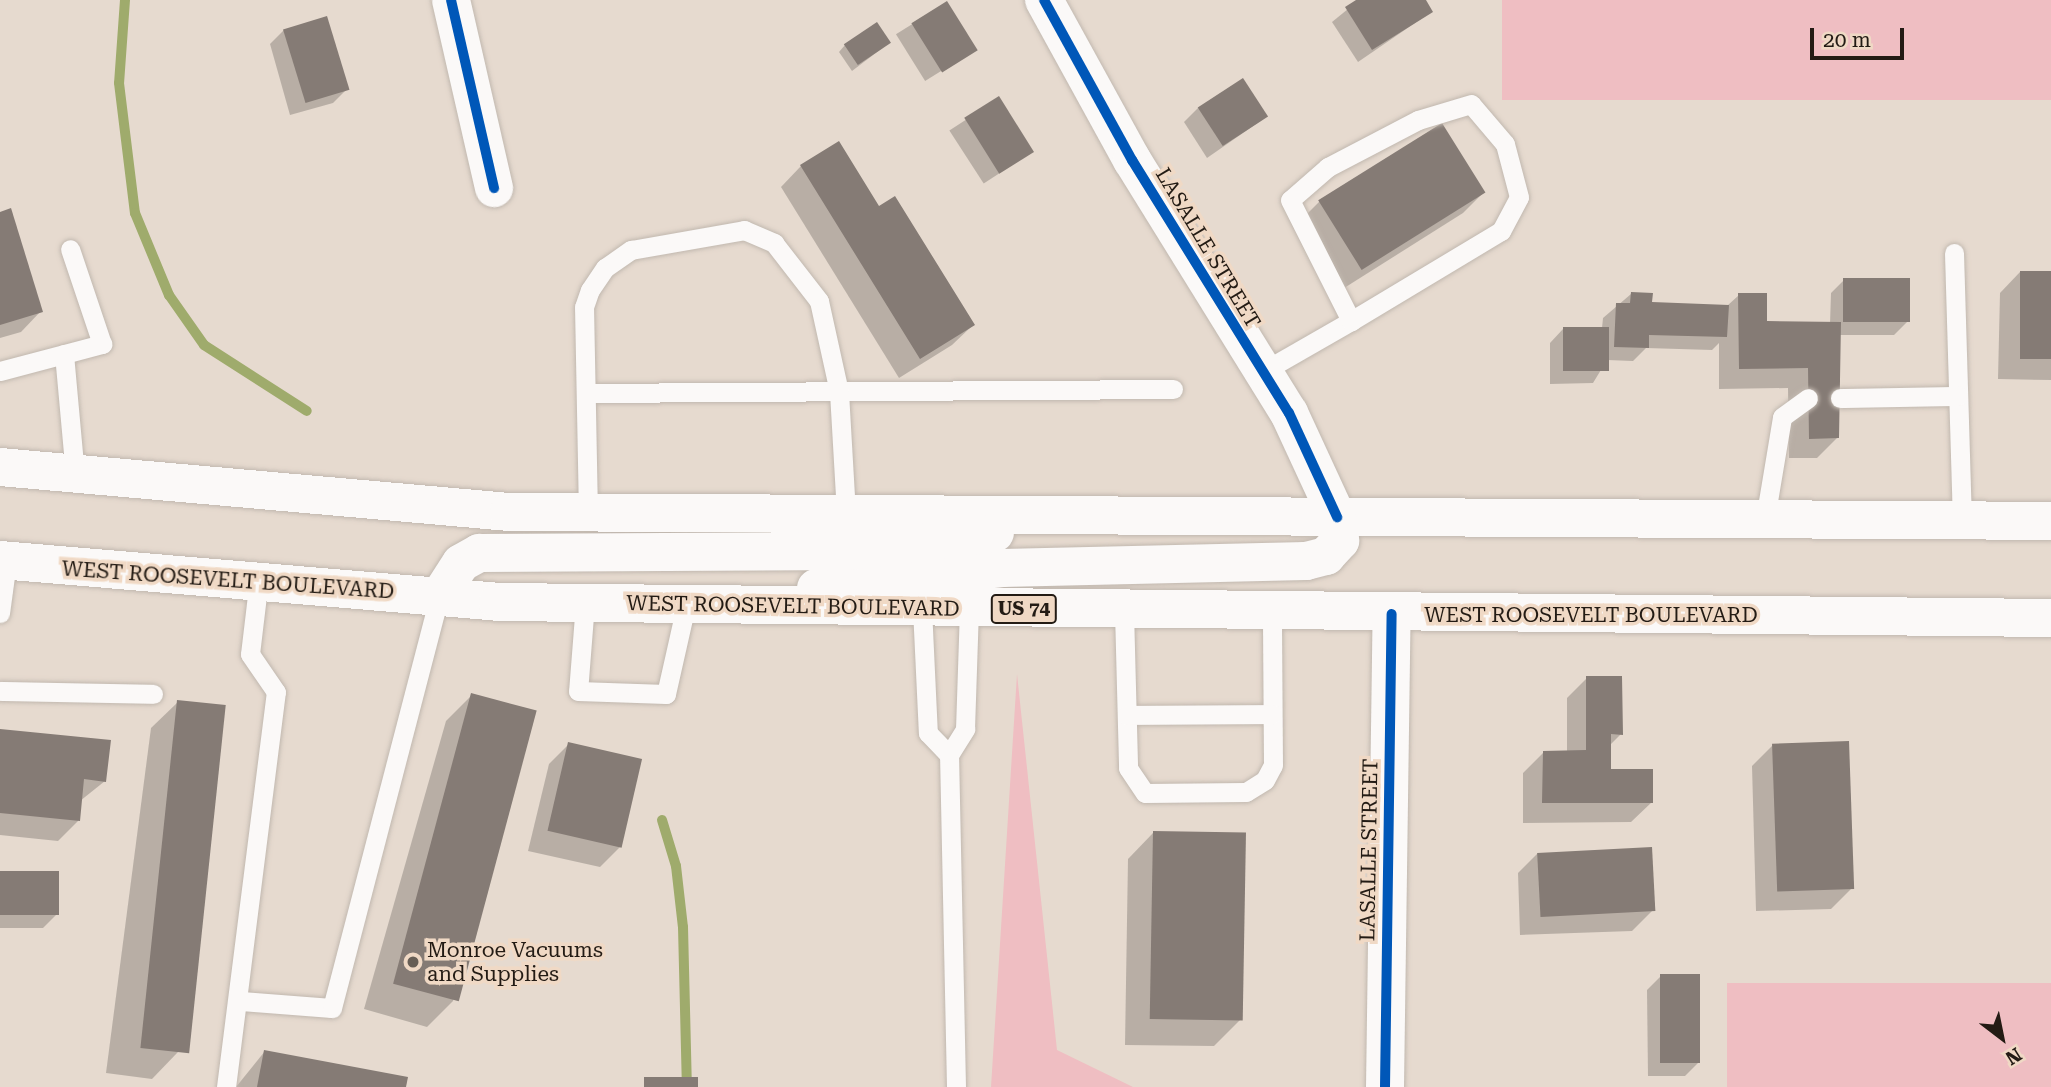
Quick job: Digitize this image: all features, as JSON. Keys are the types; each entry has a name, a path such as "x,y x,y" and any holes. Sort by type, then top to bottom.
{"main road":[{"path":"451,0 494,188"},
{"name":"LASALLE STREET","path":"1044,0 1132,160 1262,372 1325,481 1337,517"},
{"path":"0,467 75,476 495,512 2051,521"},
{"path":"439,597 461,563 479,553 853,551 994,534 1065,515"},
{"path":"701,605 850,581 1002,568 1306,561 1326,556 1340,541 1337,517"},
{"name":"WEST ROOSEVELT BOULEVARD","path":"4,560 259,579 439,597 585,603 1392,614 2051,618"},
{"name":"LASALLE STREET","path":"1385,1087 1392,614"}],"lane":[{"path":"1262,372 1351,321 1501,232 1519,197 1505,144 1471,104 1418,120 1328,167 1290,200 1351,321"},
{"path":"588,513 584,307 605,268 631,250 744,230 774,243 819,301 839,392 846,514"},
{"path":"0,371 102,344 70,249"},
{"path":"1954,253 1962,520"},
{"path":"65,354 75,476"},
{"path":"586,393 1173,389"},
{"path":"1840,398 1958,396"},
{"path":"1765,519 1782,417 1808,398"},
{"path":"0,613 4,560"},
{"path":"226,1087 240,1001 276,692 250,654 259,579"},
{"path":"240,1001 331,1008 439,597"},
{"path":"585,603 578,691 666,694 701,605"},
{"path":"922,608 928,733 949,755"},
{"path":"956,1087 949,755 965,729 969,608"},
{"path":"1124,611 1126,715 1132,781 1145,793 1246,792 1265,780 1273,765 1272,612"},
{"path":"0,691 153,694"},
{"path":"1126,715 1272,714"}],"shaded area":[{"path":"1502,0 2051,0 2051,100 1502,100"},
{"path":"1017,674 1057,1050 1133,1087 991,1087"},
{"path":"1727,983 2051,983 2051,1087 1727,1087"}],"building":[{"path":"1356,0 1426,0 1433,12 1372,50 1345,7"},
{"path":"947,1 978,50 942,72 911,23"},
{"path":"327,16 350,90 306,103 283,29"},
{"path":"877,22 891,43 858,65 844,44"},
{"path":"1243,78 1268,117 1223,146 1198,107"},
{"path":"999,96 1034,152 999,174 964,118"},
{"path":"1442,123 1485,193 1362,270 1318,200"},
{"path":"839,141 879,206 895,196 975,325 920,359 800,165"},
{"path":"11,208 43,312 0,325 0,212"},
{"path":"2020,271 2051,271 2051,359 2020,359"},
{"path":"1843,278 1910,278 1910,322 1843,322"},
{"path":"1631,292 1653,293 1652,302 1729,305 1727,337 1649,335 1649,348 1614,347 1616,303 1630,303"},
{"path":"1738,293 1767,293 1767,321 1841,322 1839,438 1809,439 1808,368 1739,369"},
{"path":"1563,327 1609,327 1609,371 1563,371"},
{"path":"1586,676 1622,676 1623,735 1611,734 1611,769 1653,769 1653,803 1542,803 1543,751 1586,750"},
{"path":"471,693 537,711 459,1001 393,984"},
{"path":"177,700 226,705 189,1053 140,1048"},
{"path":"0,729 111,740 106,782 84,779 80,821 0,813"},
{"path":"1849,741 1854,889 1777,892 1772,744"},
{"path":"568,742 642,759 622,848 548,831"},
{"path":"1153,831 1246,833 1243,1021 1150,1019"},
{"path":"1652,847 1655,911 1541,917 1537,853"},
{"path":"0,871 59,871 59,915 0,915"},
{"path":"1660,974 1700,974 1700,1063 1660,1063"},
{"path":"264,1050 408,1077 406,1087 257,1087"},
{"path":"644,1077 698,1077 698,1087 644,1087"}],"waterway":[{"path":"125,0 119,83 135,213 169,295 204,345 307,411"},
{"path":"662,820 676,866 683,927 687,1087"}],"cycle path":[{"path":"451,0 494,188"},
{"path":"1044,0 1132,160 1289,413 1337,517"},
{"path":"1385,1087 1392,614"}],"place":[{"name":"Monroe Vacuums and Supplies","path":"413,962"}]}
